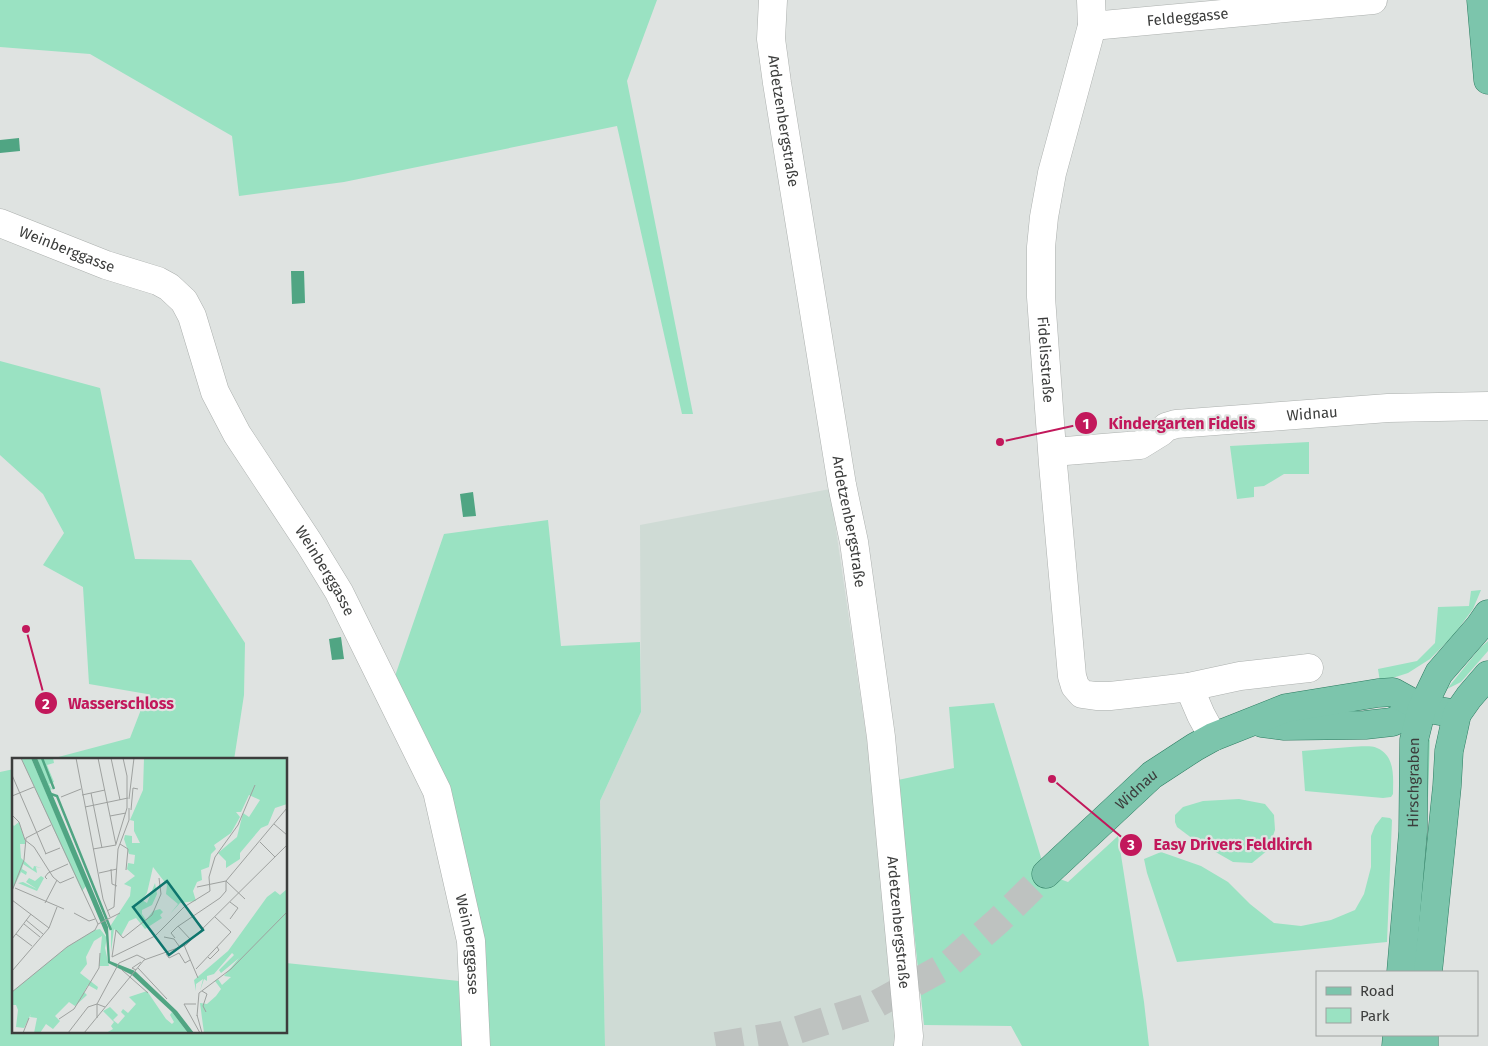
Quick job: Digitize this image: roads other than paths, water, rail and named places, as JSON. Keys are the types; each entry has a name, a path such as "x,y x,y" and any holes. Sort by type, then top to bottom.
{"main road":[{"path":"1481,0 1488,80"},
{"name":"Hirschgraben","path":"1401,971 1413,832 1414,740 1422,708 1439,673 1488,614"},
{"name":"Hirschgraben","path":"1428,971 1449,751 1456,714 1488,675"},
{"name":"Widnau","path":"1046,874 1152,776 1195,747 1250,722 1286,708 1393,692 1422,708 1456,714"}],"street":[{"name":"Ardetzenbergstraße","path":"773,0 771,39 776,74 842,485 854,542 881,737 909,1036 908,1046"},
{"name":"Feldeggasse","path":"1092,13 1374,0"},
{"name":"Fidelisstraße","path":"1092,13 1052,173 1041,247 1041,296 1052,452 1072,676 1074,686 1082,694 1088,696 1110,696 1189,686"},
{"name":"Weinberggasse","path":"0,223 106,266 158,281 169,287 184,301 192,316 215,392 227,416 339,592 437,791 471,941 476,1046"},
{"name":"Widnau","path":"1052,452 1140,445 1166,427 1176,424 1388,408 1488,406"},
{"path":"1213,738 1200,715 1189,686 1240,676 1309,668"}],"tunnel":[{"path":"716,1046 782,1035 875,1005 949,964 998,921 1046,874"}],"place":[{"name":"Kindergarten Fidelis","path":"1000,442"},
{"name":"Wasserschloss","path":"26,629"},
{"name":"Easy Drivers Feldkirch","path":"1052,779"}]}
